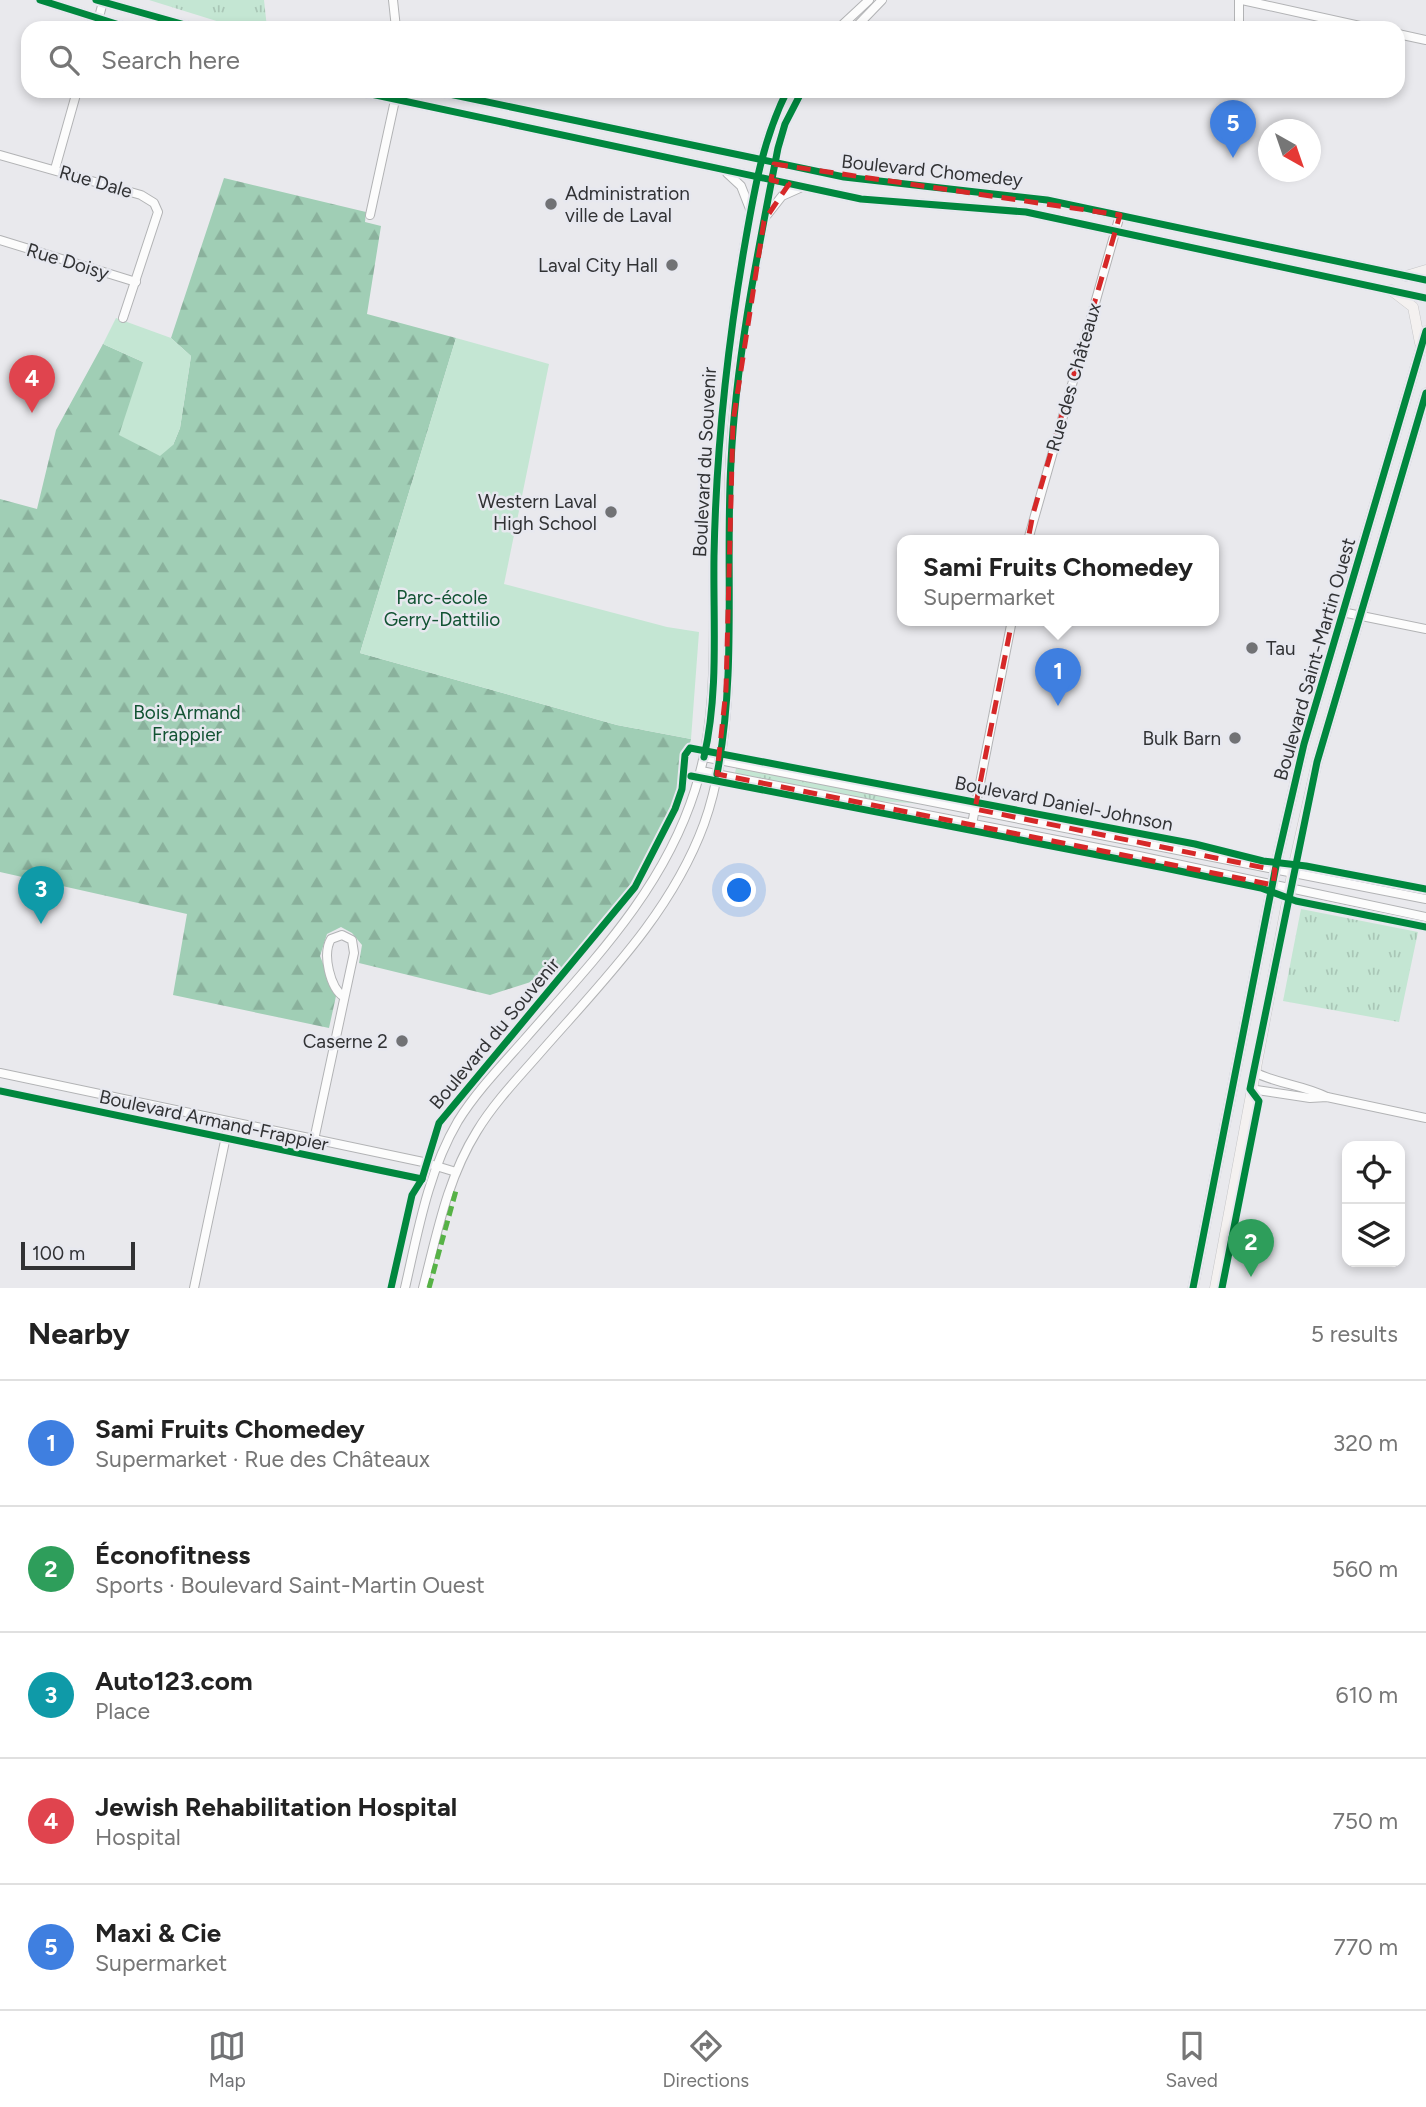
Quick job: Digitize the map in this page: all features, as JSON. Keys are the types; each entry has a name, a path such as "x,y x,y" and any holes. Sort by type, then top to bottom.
{"main road":[{"path":"1406,276 1426,270"},
{"path":"1391,290 1413,307 1420,347"},
{"name":"Boulevard Saint-Martin Ouest","path":"1193,1288 1275,870 1306,733 1426,331"},
{"name":"Boulevard Saint-Martin Ouest","path":"1215,1288 1250,1089 1317,762 1426,393"}],"street":[{"path":"40,0 90,21"},
{"path":"393,0 395,21"},
{"path":"846,21 869,0"},
{"path":"862,21 882,0"},
{"path":"1239,21 1240,0 1337,21"},
{"path":"97,21 100,1 171,21"},
{"path":"1405,36 1426,40"},
{"path":"55,169 75,98"},
{"name":"Boulevard Chomedey","path":"384,98 874,201 1019,211 1426,298"},
{"path":"370,215 396,98"},
{"name":"Boulevard Chomedey","path":"468,98 774,164 881,184 1026,197 1426,280"},
{"name":"Boulevard du Souvenir","path":"405,1288 437,1166 456,1125 478,1093 611,940 646,894 678,835 701,771 712,696 716,482 722,387 757,178 772,124 784,98"},
{"name":"Boulevard du Souvenir","path":"423,1288 456,1172 478,1128 640,937 664,904 700,834 717,774 726,690 734,420 774,164 785,124 798,98"},
{"name":"Rue Dale","path":"0,155 141,195 154,204 158,212 123,317"},
{"path":"724,171 741,187 751,212"},
{"path":"764,221 782,196 803,187"},
{"name":"Rue des Châteaux","path":"1029,535 1120,215"},
{"name":"Rue Doisy","path":"0,240 136,282"},
{"path":"1342,612 1426,629"},
{"path":"972,824 1011,626"},
{"name":"Boulevard Daniel-Johnson","path":"704,757 1426,899"},
{"name":"Boulevard Daniel-Johnson","path":"701,771 1426,917"},
{"path":"314,1140 355,949 352,940 342,935 331,939 326,952 335,987 344,997"},
{"path":"1254,1072 1312,1089 1327,1097"},
{"name":"Boulevard Armand-Frappier","path":"0,1073 456,1172"},
{"path":"1250,1089 1310,1098 1327,1097 1426,1118"},
{"path":"194,1288 229,1122"}],"highlighted area":[{"path":"774,164 1120,215 1033,514 975,809 1275,870 1273,885 717,774 726,690 733,422 764,221 789,184 771,180"}],"green space":[{"path":"149,0 264,0 266,21 216,21"},
{"name":"Bois Armand Frappier","path":"224,178 366,212 365,222 381,226 367,314 456,338 360,653 617,725 691,739 678,793 641,874 562,972 490,995 359,963 362,945 352,933 341,927 327,934 320,956 336,996 329,1028 173,995 187,914 0,872 0,499 37,509 56,430 103,344 143,362 173,445 180,428 191,356 171,338"},
{"path":"116,318 171,338 191,356 180,428 173,445 160,456 119,435 143,362 103,344"},
{"name":"Parc-école Gerry-Dattilio","path":"456,338 549,364 504,584 667,627 699,632 691,739 617,725 360,653"},
{"path":"736,768 924,804 880,801 735,773"},
{"path":"1301,909 1418,932 1399,1022 1283,1001"}],"marked path":[{"path":"429,1288 457,1187"}],"cycle path":[{"path":"40,0 107,21"},
{"path":"96,0 171,21"},
{"path":"390,98 861,199 1026,212 1426,298"},
{"path":"468,98 844,177 1047,200 1426,280"},
{"path":"704,757 712,707 715,517 727,368 754,192 764,151 784,98"},
{"path":"717,774 727,697 729,501 738,383 749,304 778,148 785,124 798,98"},
{"path":"1193,1288 1278,856 1304,744 1426,331"},
{"path":"1222,1288 1259,1101 1250,1089 1317,762 1426,393"},
{"path":"391,1288 412,1195 422,1179 439,1123 635,887 675,809 682,789 685,755 690,748 1195,844 1263,861 1306,866 1426,889"},
{"path":"691,776 1165,868 1261,888 1296,901 1426,927"},
{"path":"0,1091 422,1179"}],"place":[{"name":"Maxi & Cie","path":"1233,158"},
{"name":"Administration ville de Laval","path":"551,204"},
{"name":"Laval City Hall","path":"672,265"},
{"name":"Jewish Rehabilitation Hospital","path":"32,413"},
{"name":"Western Laval High School","path":"611,512"},
{"name":"Tau","path":"1252,648"},
{"name":"Sami Fruits Chomedey","path":"1058,706"},
{"name":"Bulk Barn","path":"1235,738"},
{"name":"Auto123.com","path":"41,924"},
{"name":"Caserne 2","path":"402,1041"},
{"name":"Éconofitness","path":"1251,1277"}]}
